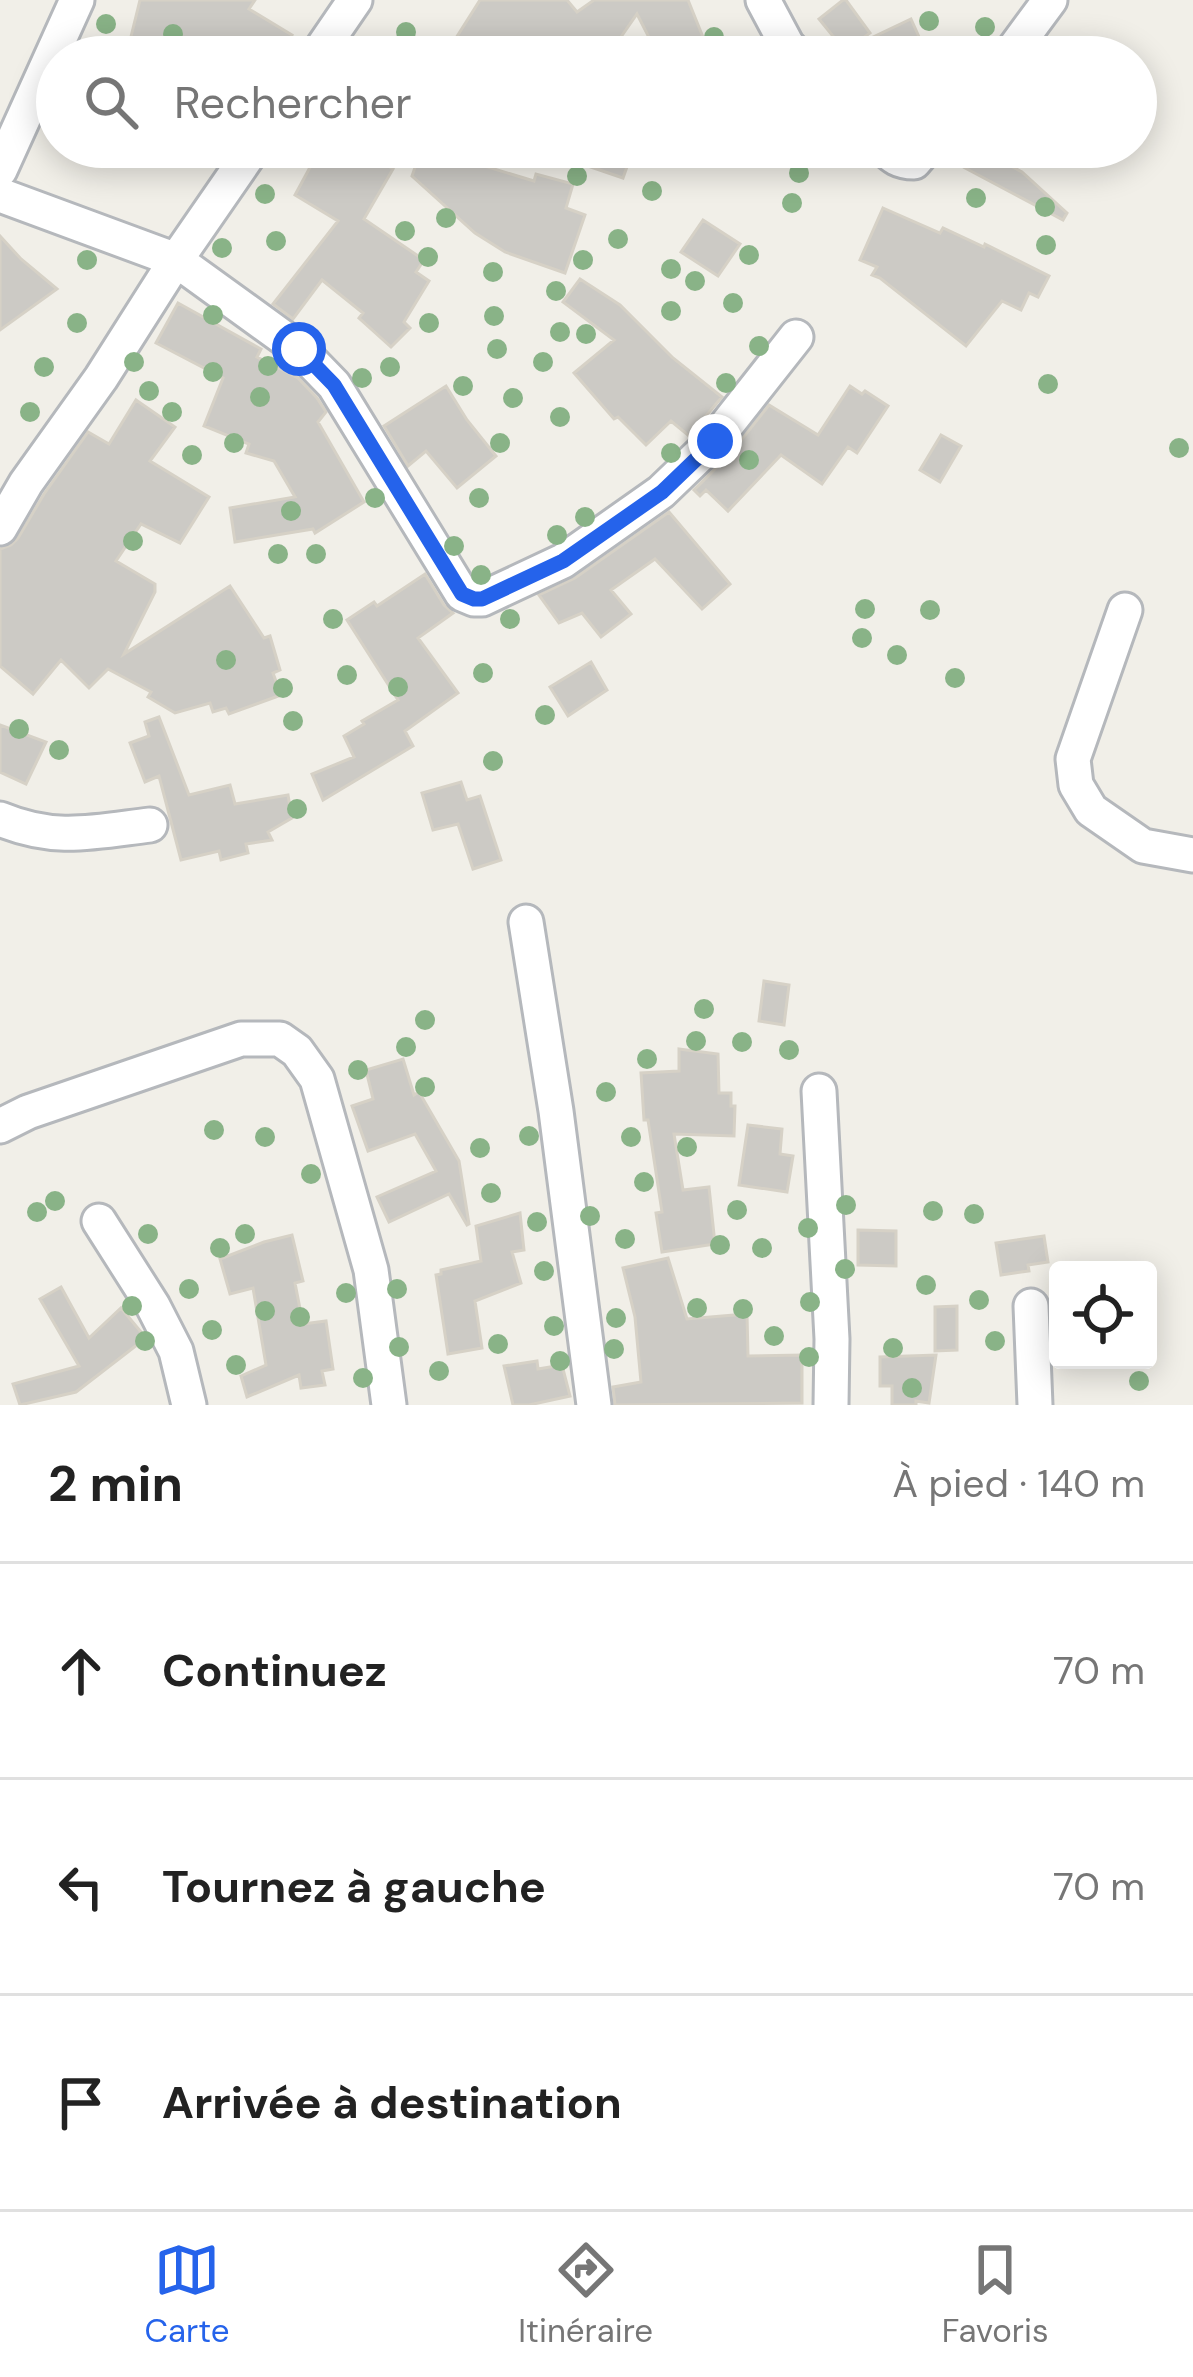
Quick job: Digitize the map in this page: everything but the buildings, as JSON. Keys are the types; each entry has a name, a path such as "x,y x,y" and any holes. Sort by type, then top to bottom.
{"street":[{"path":"61,36 77,0"},
{"path":"763,0 782,36"},
{"path":"1024,36 1051,0"},
{"path":"329,36 351,1"},
{"path":"0,170 36,91"},
{"path":"0,528 240,168"},
{"path":"0,195 176,260 299,349 334,385 462,594 474,599 495,595 563,561 662,492 715,441 796,337"},
{"path":"1125,610 1072,759 1076,784 1091,810 1143,846 1193,855"},
{"path":"0,819 62,836 150,825"},
{"path":"526,922 594,1405"},
{"path":"0,1126 28,1112 241,1040 280,1039 297,1051 316,1079 370,1270 388,1405"},
{"path":"819,1091 831,1405"},
{"path":"99,1221 176,1351 189,1405"},
{"path":"1031,1306 1036,1405"}],"route":[{"path":"299,349 334,385 462,594 474,599 495,595 563,561 662,492 715,441"}]}
